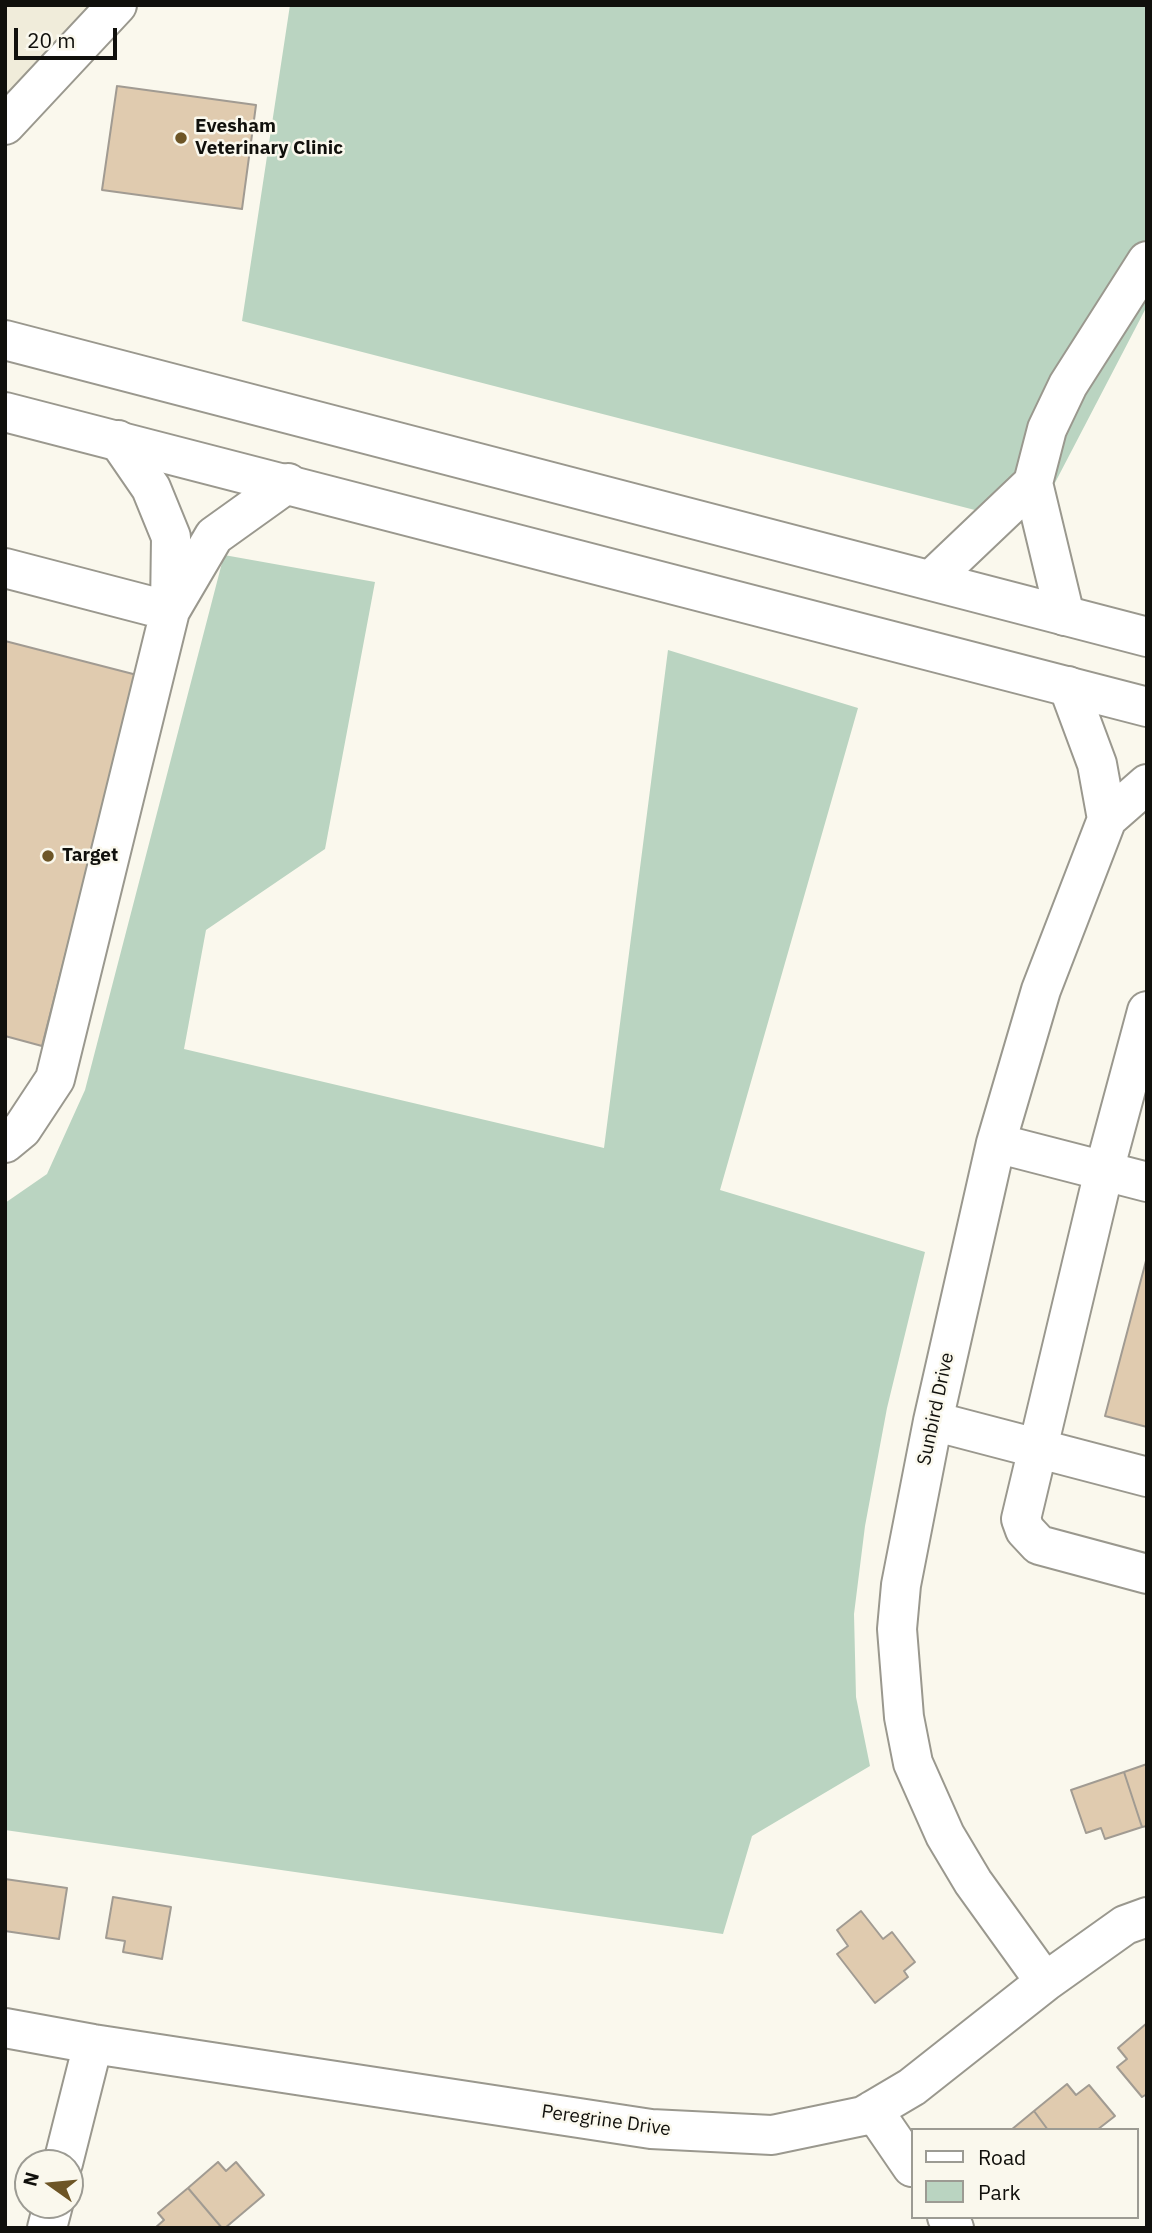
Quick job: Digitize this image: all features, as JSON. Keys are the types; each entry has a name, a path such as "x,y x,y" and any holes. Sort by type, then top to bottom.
{"main road":[{"path":"5,125 117,5"},
{"path":"1065,616 1033,483 1047,429 1068,385 1147,261"},
{"path":"5,340 1147,637"},
{"path":"5,412 1147,707"},
{"path":"5,1143 22,1129 55,1079 170,611 172,537 151,488 118,440"},
{"path":"170,611 214,536 288,483"},
{"path":"931,580 1033,483"},
{"path":"5,568 170,611"},
{"path":"1068,686 1097,764 1107,819"},
{"name":"Sunbird Drive","path":"1045,1982 973,1882 945,1835 913,1763 904,1717 897,1629 901,1585 933,1421 996,1143 1041,990 1107,819 1147,784"},
{"path":"1147,1011 1104,1171 1021,1509 1021,1520 1031,1538 1039,1545 1147,1574"},
{"path":"996,1143 1147,1182"},
{"path":"933,1421 1147,1477"},
{"name":"Peregrine Drive","path":"5,2028 93,2045 651,2129 772,2135 863,2116 912,2087 1045,1982 1125,1925 1147,1917"},
{"path":"67,2149 93,2045"},
{"path":"873,2110 911,2166"}],"shaded area":[{"path":"5,5 117,5 5,125"}],"green space":[{"path":"290,5 1147,5 1147,306 1033,525 242,321"},
{"path":"224,555 375,582 325,849 206,930 184,1049 604,1148 668,650 858,708 720,1190 925,1252 887,1408 865,1526 854,1614 856,1697 870,1766 752,1836 723,1934 5,1830 5,1203 47,1174 85,1090"}],"building":[{"name":"Evesham Veterinary Clinic","path":"117,86 256,105 242,209 102,190"},
{"name":"Target","path":"5,641 137,675 42,1046 5,1036"},
{"path":"1147,1257 1147,1427 1105,1416"},
{"path":"1147,1764 1147,1826 1142,1827 1124,1772"},
{"path":"1124,1772 1142,1827 1105,1839 1101,1828 1086,1833 1071,1790"},
{"path":"5,1879 67,1888 59,1939 5,1931"},
{"path":"113,1897 171,1907 162,1959 123,1952 125,1941 106,1938"},
{"path":"861,1911 883,1939 892,1932 915,1962 904,1971 908,1977 875,2003 837,1954 848,1946 837,1930"},
{"path":"1147,2023 1147,2094 1142,2097 1117,2067 1127,2059 1118,2048"},
{"path":"1067,2084 1076,2095 1089,2085 1115,2116 1100,2128 1047,2128 1034,2111"},
{"path":"1034,2111 1047,2128 1013,2128"},
{"path":"218,2162 226,2171 236,2162 264,2195 225,2228 222,2228 188,2188"},
{"path":"188,2188 222,2228 155,2228 164,2220 158,2213"}],"place":[{"name":"Evesham Veterinary Clinic","path":"181,138"},
{"name":"Target","path":"48,856"}]}
